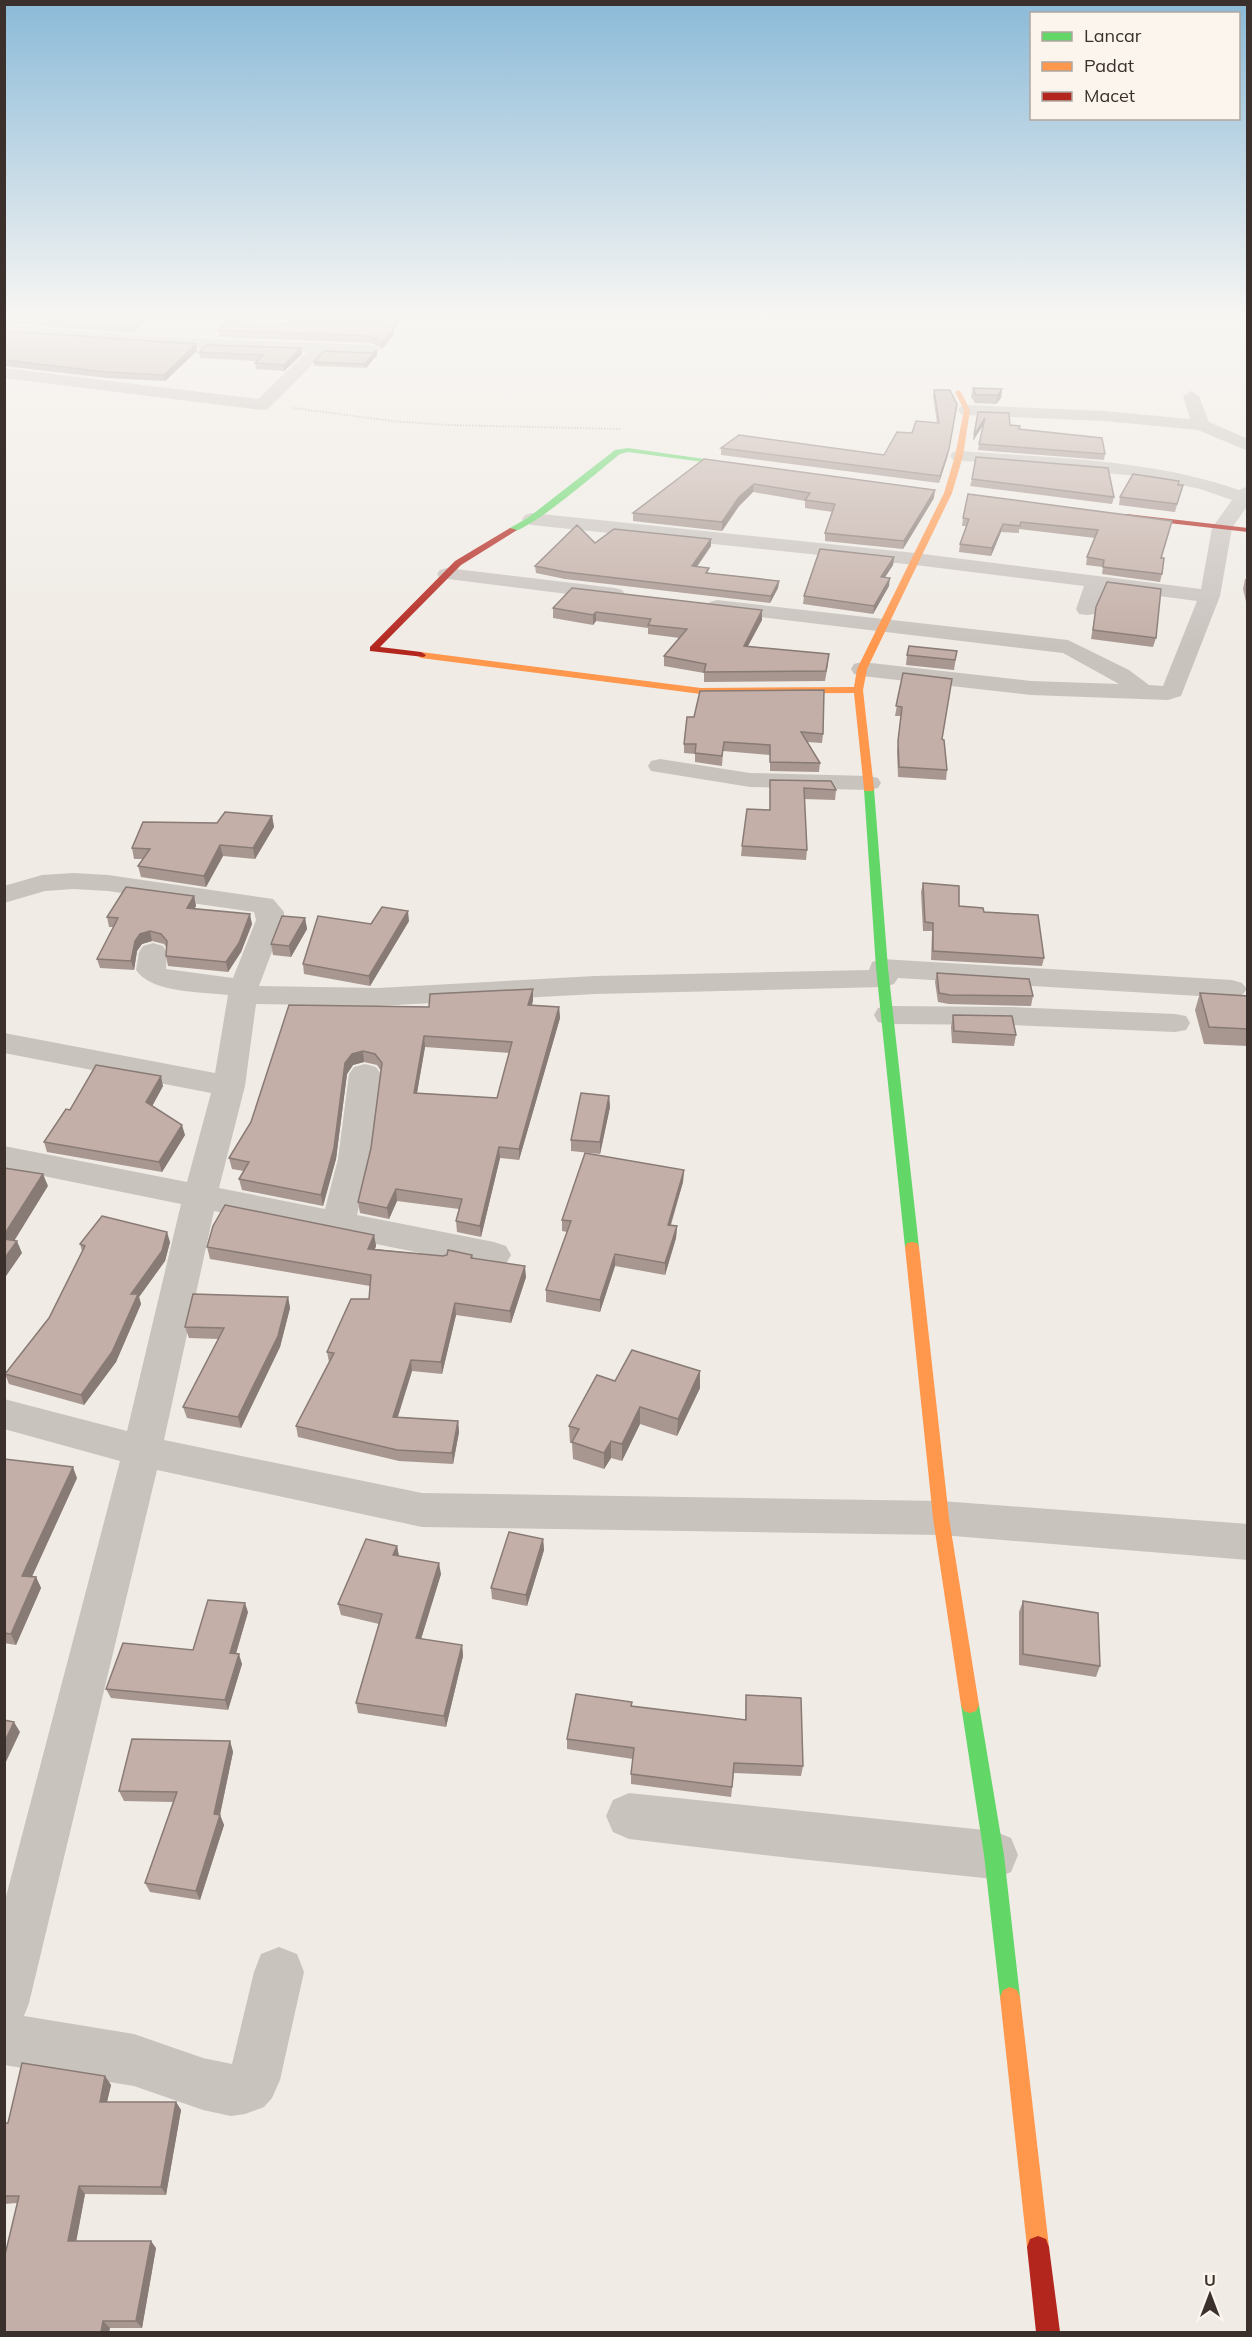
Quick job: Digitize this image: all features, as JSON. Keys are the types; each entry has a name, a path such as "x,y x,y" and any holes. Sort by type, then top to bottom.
{"street":[{"path":"964,429 959,456 948,493 882,626 860,679 883,973 941,1518 994,1855 1048,2332"},
{"path":"1211,429 1248,446"},
{"path":"759,468 628,450 618,452 532,519 498,542 458,563 373,649 701,691 802,692 860,679 1031,688 1168,693 1173,691 1183,660 1210,596 1222,528 1245,494 1138,471 959,456"},
{"path":"1108,514 1248,530"},
{"path":"532,519 915,559 1210,596"},
{"path":"447,574 635,597"},
{"path":"1087,609 1096,582"},
{"path":"694,604 1068,647 1121,675 1143,692"},
{"path":"660,766 750,780 869,783"},
{"path":"4,895 42,883 96,882 263,905 270,912 270,920 243,992 229,1086 200,1196 142,1451 4,2004"},
{"path":"153,952 150,970 161,977 243,992 378,997 883,973 1059,977 1232,989"},
{"path":"889,1015 1013,1016 1175,1023"},
{"path":"4,1044 229,1086"},
{"path":"338,1224 354,1159 365,1074"},
{"path":"4,1157 494,1255"},
{"path":"4,1414 142,1451 422,1510 941,1518 1248,1542"},
{"path":"629,1816 994,1855"},
{"path":"4,2038 134,2060 203,2084 231,2090 245,2088 254,2080 279,1972"}],"path":[{"path":"622,429 632,438 628,450"}],"building":[{"path":"913,429 953,429 940,476 721,448 739,435 884,455 897,432 912,433"},
{"path":"982,429 1020,429 1102,438 1105,454 979,444"},
{"path":"976,457 1108,468 1114,497 972,479"},
{"path":"704,459 935,490 904,541 825,533 835,504 805,500 810,493 754,484 739,497 722,522 633,513"},
{"path":"1133,474 1179,481 1178,485 1183,485 1177,504 1120,497"},
{"path":"968,494 1172,521 1161,558 1164,558 1162,574 1103,567 1104,560 1087,557 1098,530 1021,522 1020,526 1003,524 992,548 960,544 969,519 963,518"},
{"path":"577,525 595,543 614,529 711,539 692,566 709,568 706,573 779,581 771,596 565,572 535,566"},
{"path":"820,549 894,557 881,577 890,578 874,606 804,596"},
{"path":"1107,582 1161,589 1156,638 1093,630 1096,607"},
{"path":"572,588 762,610 744,646 829,654 826,671 704,672 706,664 664,656 687,629 648,625 651,619 596,612 593,615 553,608"},
{"path":"909,646 957,651 955,660 907,655"},
{"path":"903,673 952,679 942,739 944,740 947,770 899,767 898,741 902,707 896,706"},
{"path":"824,690 823,734 801,732 820,763 770,762 770,745 724,742 722,756 695,753 696,744 684,744 687,717 694,717 700,691"},
{"path":"770,780 831,781 836,790 804,788 807,850 742,846 747,809 770,810"},
{"path":"225,812 272,816 253,848 220,845 204,876 138,866 150,849 132,848 143,822 217,823"},
{"path":"923,883 959,886 959,906 983,908 984,912 1038,915 1044,958 933,951 933,923 925,922"},
{"path":"126,887 194,896 187,908 250,914 239,943 226,962 166,956 167,941 161,934 150,931 140,934 135,941 131,961 97,959 118,918 107,917"},
{"path":"382,907 408,911 369,976 303,964 318,916 371,924"},
{"path":"282,916 305,918 289,946 271,944"},
{"path":"937,973 1029,979 1033,996 939,993"},
{"path":"533,989 528,1005 559,1007 519,1149 499,1147 480,1226 456,1221 462,1199 396,1189 387,1208 358,1202 371,1148 382,1063 375,1054 363,1051 352,1054 345,1063 334,1148 321,1195 239,1179 249,1162 229,1158 251,1122 289,1005 429,1007 430,994","holes":["424,1036 512,1042 497,1098 414,1093"]},
{"path":"1200,993 1248,996 1248,1029 1209,1027"},
{"path":"953,1015 1012,1016 1016,1035 954,1031"},
{"path":"96,1065 161,1076 146,1102 182,1125 159,1162 44,1142 66,1109 70,1110"},
{"path":"581,1093 609,1096 600,1142 571,1140"},
{"path":"585,1153 684,1170 668,1225 677,1226 665,1263 615,1254 600,1300 546,1290 571,1221 562,1220"},
{"path":"4,1168 43,1174 4,1235"},
{"path":"225,1205 374,1235 368,1249 443,1256 447,1255 448,1250 472,1255 471,1258 525,1266 510,1311 455,1303 441,1362 411,1360 393,1417 458,1421 452,1453 397,1450 296,1426 334,1353 327,1352 351,1299 369,1299 371,1275 207,1247 213,1226"},
{"path":"102,1216 167,1232 162,1251 131,1294 138,1294 112,1352 81,1395 5,1374 49,1318 85,1246 80,1244"},
{"path":"4,1239 17,1241 4,1259"},
{"path":"193,1294 288,1297 278,1336 238,1417 183,1407 224,1328 185,1327"},
{"path":"632,1350 700,1371 678,1419 640,1407 622,1444 611,1441 604,1453 572,1442 579,1429 569,1426 597,1375 615,1381"},
{"path":"4,1459 73,1467 22,1576 36,1577 11,1634 4,1633"},
{"path":"509,1532 543,1539 526,1595 491,1588"},
{"path":"366,1539 397,1546 393,1555 439,1563 416,1638 462,1645 444,1716 356,1703 382,1614 338,1604"},
{"path":"208,1600 245,1603 230,1653 239,1654 225,1700 106,1689 123,1643 193,1650"},
{"path":"1023,1601 1098,1613 1100,1666 1023,1654"},
{"path":"576,1694 632,1702 631,1706 746,1720 746,1695 801,1698 803,1766 734,1763 732,1787 631,1774 634,1748 567,1739"},
{"path":"4,1720 14,1722 4,1743"},
{"path":"132,1739 230,1741 214,1814 220,1815 196,1891 145,1883 177,1792 119,1791"},
{"path":"22,2063 105,2076 100,2102 176,2102 161,2187 79,2186 68,2241 151,2241 136,2321 103,2321 101,2332 4,2332 4,2259 19,2196 4,2196 4,2123 8,2123"}],"traffic: fast":[{"path":"513,530 532,519 618,452 628,450 749,466"},
{"path":"869,789 882,968 912,1247"},
{"path":"970,1705 994,1855 1010,1997"}],"traffic: slow":[{"path":"869,789 858,690 862,669 948,493 959,456 964,429"},
{"path":"421,655 701,691 858,690"},
{"path":"912,1247 941,1518 970,1705"},
{"path":"1010,1997 1038,2247"}],"traffic: jam":[{"path":"1127,516 1248,530"},
{"path":"421,655 373,649 458,563 513,530"},
{"path":"1038,2247 1048,2332"}]}
